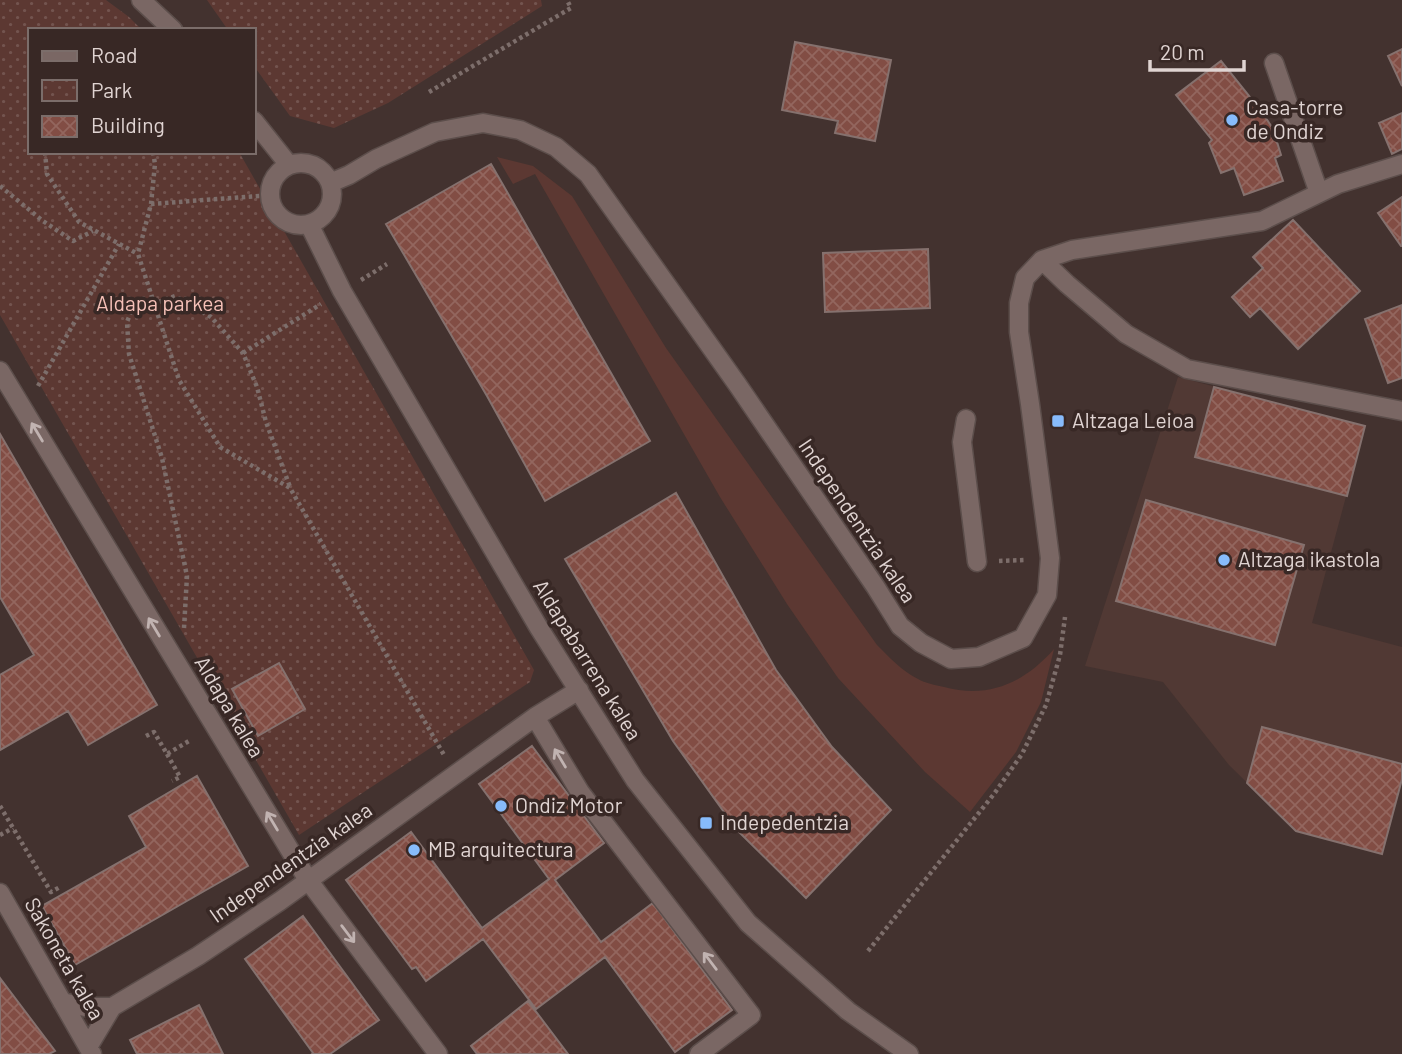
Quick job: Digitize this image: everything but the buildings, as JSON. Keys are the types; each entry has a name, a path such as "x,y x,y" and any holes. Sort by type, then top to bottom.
{"street":[{"path":"141,0 171,28"},
{"path":"1275,63 1320,193"},
{"name":"Independentzia kalea","path":"330,183 435,132 483,123 520,130 556,147 588,174 737,384 900,626 921,643 951,659 979,657 1023,638 1047,595 1050,558 1019,332 1019,303 1025,278 1042,260"},
{"path":"256,124 289,165"},
{"path":"309,163 326,174 330,183 331,203 319,220 299,225 289,223 274,209 270,189 280,171 289,165 309,163"},
{"path":"1402,164 1338,184 1262,221 1072,250 1042,260 1126,334 1187,369 1402,411"},
{"name":"Aldapabarrena kalea","path":"309,224 342,291 539,628 635,780 748,923 848,1011 909,1054"},
{"name":"Aldapa kalea","path":"0,371 308,880 438,1054"},
{"path":"966,419 962,442 977,562"},
{"name":"Independentzia kalea","path":"90,1051 112,1007 198,956 280,901 535,717 579,690"},
{"path":"535,717 580,792 751,1015 699,1054"},
{"name":"Sakoneta kalea","path":"0,893 90,1051"},
{"path":"62,1002 85,1007 112,1007"}],"path":[{"path":"429,92 571,8 567,0"},
{"path":"45,154 47,174 79,222 138,254"},
{"path":"153,154 151,204 138,254 179,380 220,447 290,488"},
{"path":"0,186 73,241 94,230"},
{"path":"151,204 271,195"},
{"path":"34,393 118,244"},
{"path":"243,353 387,264"},
{"path":"184,629 187,576 162,458 129,354 127,323 134,304 153,304 175,296 211,317 243,353 290,488 455,774"},
{"path":"868,951 994,794 1022,754 1046,705 1060,656"},
{"path":"146,736 154,732 167,754 180,777 172,781"},
{"path":"167,754 189,741"},
{"path":"0,806 51,892 60,887"},
{"path":"0,835 13,828"}],"shaded area":[{"name":"Altzaga ikastola","path":"1178,377 1365,426 1312,623 1402,647 1402,779 1382,854 1296,831 1229,765 1163,682 1085,666"}],"green space":[{"name":"Aldapa parkea","path":"0,0 106,0 140,28 28,28 28,154 240,154 534,670 530,682 299,835 0,315"},
{"path":"207,0 541,0 542,6 388,103 334,128 290,116 256,69 256,28 227,28"},
{"path":"497,157 533,166 572,196 666,348 877,645 896,664 927,683 976,691 1005,685 1018,679 1043,661 1054,649 1041,702 1016,752 970,812 925,772 838,678 787,604 720,497 535,174 513,184"}],"place":[{"name":"Casa-torre de Ondiz","path":"1232,120"},
{"name":"Altzaga Leioa","path":"1058,421"},
{"name":"Altzaga ikastola","path":"1224,560"},
{"name":"Ondiz Motor","path":"501,806"},
{"name":"Indepedentzia","path":"706,823"},
{"name":"MB arquitectura","path":"414,850"}]}
